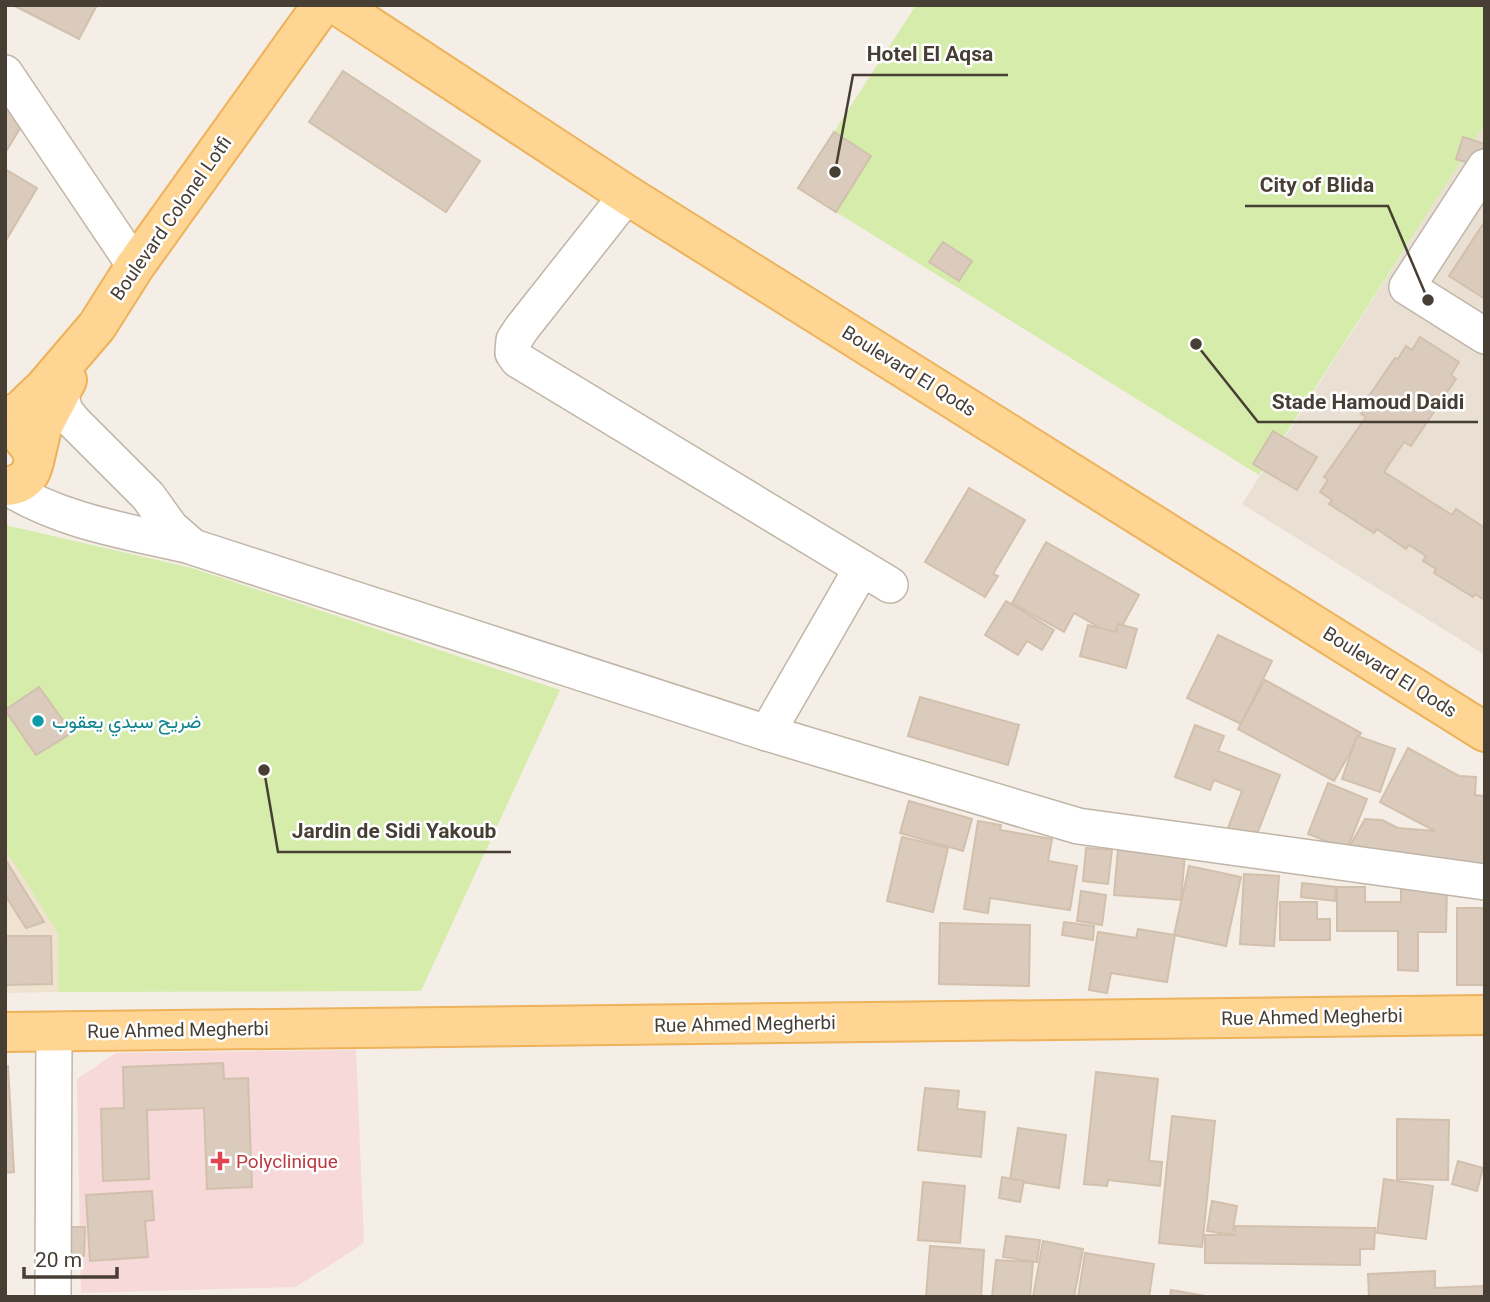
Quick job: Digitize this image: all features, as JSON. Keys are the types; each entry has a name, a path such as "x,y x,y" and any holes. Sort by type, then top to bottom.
{"main road":[{"name":"Boulevard Colonel Lotfi","path":"9,422 44,388 97,326 135,266 322,5"},
{"name":"Boulevard El Qods","path":"337,5 627,195 1485,732"},
{"path":"5,486 14,486 28,477 43,428 97,326"},
{"path":"9,422 15,436 29,446 34,462"},
{"name":"Rue Ahmed Megherbi","path":"5,1032 1485,1015"}],"street":[{"path":"5,73 135,266"},
{"path":"1485,167 1407,287 1485,337"},
{"path":"627,195 522,328 514,340 513,353 518,360 876,576 767,733"},
{"path":"60,393 65,411 74,422 148,496 170,528 193,547"},
{"path":"5,486 30,502 68,517 193,547 767,733 1078,826 1485,882"},
{"path":"53,1297 54,1032"}],"shaded area":[{"path":"1485,124 1485,655 1242,504"},
{"path":"5,849 58,933 58,992 5,993"},
{"name":"Polyclinique","path":"356,1050 364,1243 296,1287 81,1293 77,1079 116,1053"}],"green space":[{"path":"916,5 1485,5 1485,124 1259,475 836,212 871,156 834,132"},
{"path":"5,525 192,568 560,690 421,991 58,992 58,933 5,849"}],"building":[{"path":"13,5 97,5 79,39"},
{"path":"343,71 480,161 446,212 309,122"},
{"path":"5,103 27,117 5,153"},
{"path":"834,132 871,156 836,212 798,188"},
{"path":"1463,137 1485,144 1479,166 1456,159"},
{"path":"5,169 37,188 5,242"},
{"path":"1485,221 1485,299 1449,276"},
{"path":"943,242 972,261 959,281 929,262"},
{"path":"1420,337 1459,362 1451,375 1456,379 1411,446 1404,442 1384,472 1452,515 1456,509 1485,528 1485,600 1475,594 1473,597 1434,573 1436,569 1423,561 1426,556 1409,545 1406,549 1377,529 1374,533 1329,504 1332,500 1320,492 1328,480 1324,477 1366,417 1361,414 1370,401 1367,399 1395,358 1398,359 1406,346 1412,350"},
{"path":"1273,431 1317,457 1297,490 1253,464"},
{"path":"969,488 1025,520 993,574 998,576 985,597 925,562"},
{"path":"1046,542 1139,595 1116,637 1074,613 1064,632 1012,603"},
{"path":"1006,601 1054,630 1042,650 1027,641 1018,655 985,635"},
{"path":"1118,624 1137,629 1126,668 1080,656 1088,625 1116,632"},
{"path":"1218,635 1272,661 1241,724 1187,698"},
{"path":"1265,680 1361,733 1334,781 1238,729"},
{"name":"ضريح سيدي يعقوب","path":"39,687 72,733 36,755 5,710"},
{"path":"920,697 1019,725 1008,765 908,736"},
{"path":"1195,725 1224,736 1218,751 1280,775 1255,839 1228,828 1242,791 1214,780 1210,790 1175,777"},
{"path":"1357,736 1395,749 1380,792 1342,779"},
{"path":"1408,748 1459,776 1476,777 1475,795 1485,796 1485,867 1344,856 1365,819 1382,820 1398,828 1435,831 1380,802"},
{"path":"1328,783 1367,799 1347,849 1308,834"},
{"path":"909,801 972,819 963,851 900,833"},
{"path":"978,821 1001,825 1000,830 1052,839 1048,861 1077,866 1070,910 990,898 988,913 964,909"},
{"path":"902,837 948,848 933,912 887,901"},
{"path":"1086,848 1112,850 1108,884 1083,881"},
{"path":"1118,849 1185,854 1181,900 1114,895"},
{"path":"5,859 44,922 26,928 5,895"},
{"path":"1189,866 1241,877 1226,946 1174,935"},
{"path":"1244,874 1279,876 1274,946 1240,944"},
{"path":"1302,883 1336,887 1335,901 1301,897"},
{"path":"1337,887 1365,887 1365,902 1401,902 1401,889 1447,889 1446,932 1418,932 1418,971 1398,970 1398,931 1337,931"},
{"path":"1081,891 1106,895 1102,925 1077,921"},
{"path":"1280,902 1317,902 1317,919 1330,919 1330,940 1280,940"},
{"path":"1457,908 1485,908 1485,985 1457,985"},
{"path":"1064,922 1094,926 1093,940 1062,935"},
{"path":"940,923 1030,925 1029,986 939,984"},
{"path":"1138,929 1175,935 1167,982 1111,973 1107,993 1089,990 1098,932 1136,938"},
{"path":"5,936 51,936 52,984 5,985"},
{"path":"223,1063 224,1079 248,1078 252,1187 207,1189 204,1108 147,1110 149,1179 103,1181 101,1109 124,1108 123,1067"},
{"path":"5,1066 8,1066 14,1172 5,1173"},
{"path":"1096,1072 1158,1079 1149,1161 1162,1162 1160,1186 1108,1180 1107,1186 1084,1184"},
{"path":"925,1088 959,1091 957,1109 985,1112 981,1157 918,1150"},
{"path":"1172,1116 1215,1121 1202,1247 1159,1243"},
{"path":"1397,1119 1449,1120 1448,1180 1397,1179"},
{"path":"1018,1128 1066,1135 1059,1188 1010,1180"},
{"path":"1458,1161 1483,1168 1477,1191 1452,1184"},
{"path":"1002,1177 1024,1181 1020,1202 999,1198"},
{"path":"1384,1179 1433,1186 1426,1239 1377,1233"},
{"path":"923,1182 965,1186 960,1243 918,1240"},
{"path":"152,1191 154,1220 145,1221 148,1257 90,1261 86,1195"},
{"path":"1212,1201 1237,1206 1232,1235 1207,1231"},
{"path":"1235,1226 1375,1228 1374,1249 1360,1249 1360,1265 1205,1263 1205,1235 1235,1235"},
{"path":"65,1227 85,1227 84,1256 65,1256"},
{"path":"1006,1236 1040,1240 1037,1262 1003,1257"},
{"path":"1043,1241 1083,1249 1074,1297 1033,1297"},
{"path":"930,1246 984,1250 981,1297 926,1297"},
{"path":"1085,1253 1154,1264 1149,1297 1078,1297"},
{"path":"996,1260 1033,1262 1030,1297 992,1297"},
{"path":"1435,1271 1435,1288 1485,1286 1485,1297 1369,1297 1368,1274"},
{"path":"1171,1290 1211,1297 1170,1297"}],"place":[{"name":"Hotel El Aqsa","path":"835,172"},
{"name":"City of Blida","path":"1428,300"},
{"name":"Stade Hamoud Daidi","path":"1196,344"},
{"name":"ضريح سيدي يعقوب","path":"38,721"},
{"name":"Jardin de Sidi Yakoub","path":"264,770"},
{"name":"Polyclinique","path":"220,1161"}]}
